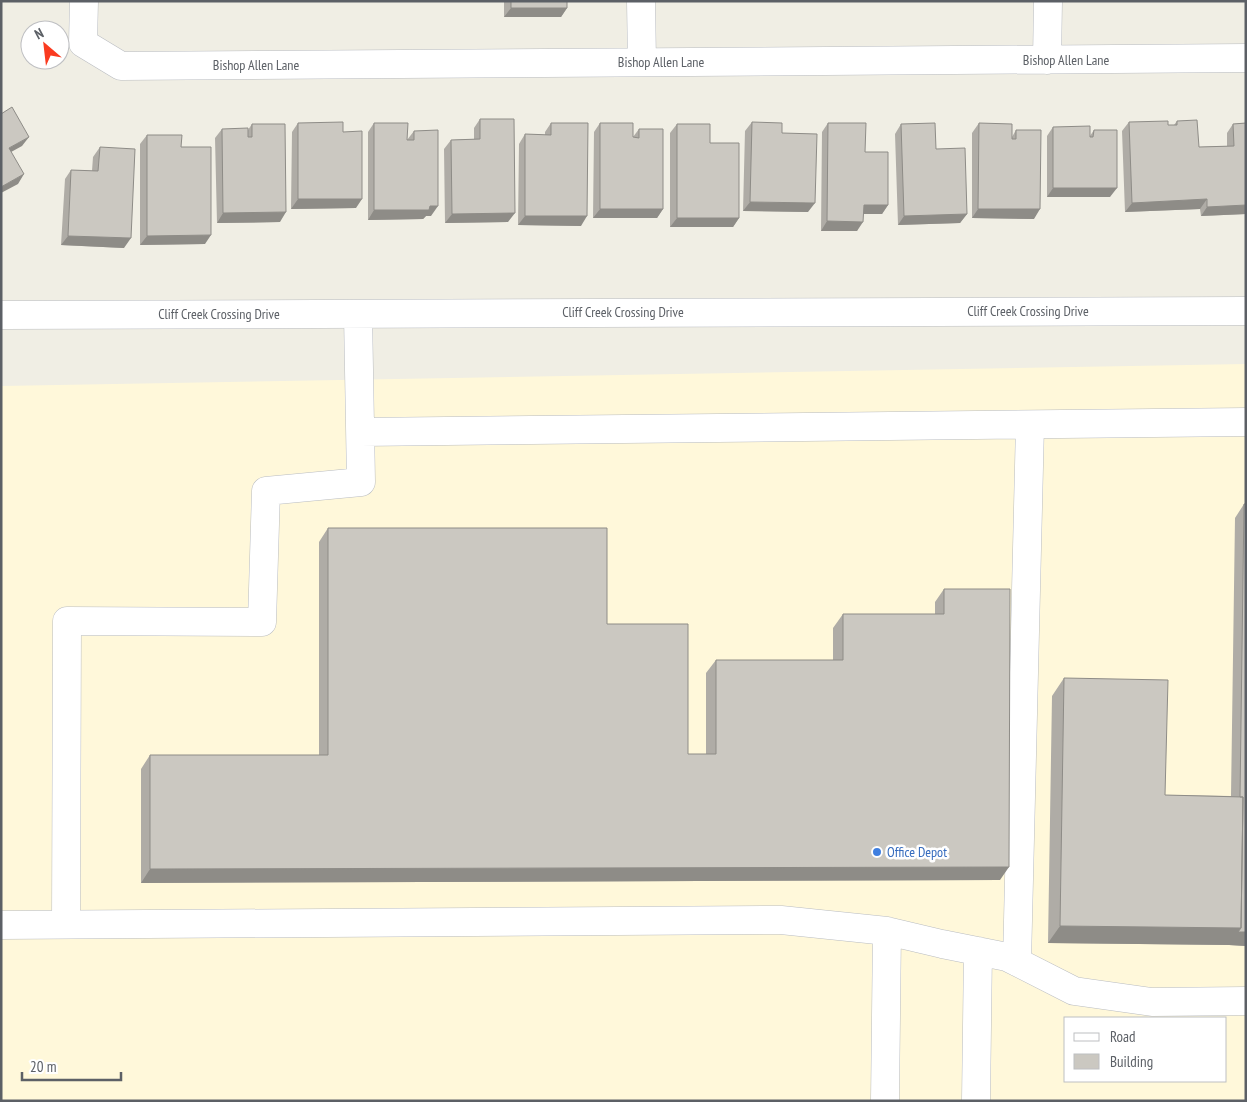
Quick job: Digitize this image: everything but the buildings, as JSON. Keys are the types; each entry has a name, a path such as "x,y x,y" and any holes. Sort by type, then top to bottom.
{"street":[{"name":"Bishop Allen Lane","path":"84,1 84,43 120,66 1246,58"},
{"path":"641,1 642,62"},
{"path":"1047,60 1048,1"},
{"name":"Cliff Creek Crossing Drive","path":"1,315 1246,311"},
{"path":"66,924 68,621 262,622 266,491 361,482 358,314"},
{"path":"360,432 1246,422"},
{"path":"1017,962 1030,424"},
{"path":"1,925 781,920 887,931 1008,957 1074,991 1152,1002 1246,1001"},
{"path":"886,1101 887,931"},
{"path":"976,1101 978,951"}],"shaded area":[{"path":"1246,364 1246,1101 1,1101 1,386"}],"place":[{"name":"Office Depot","path":"877,852"}]}
